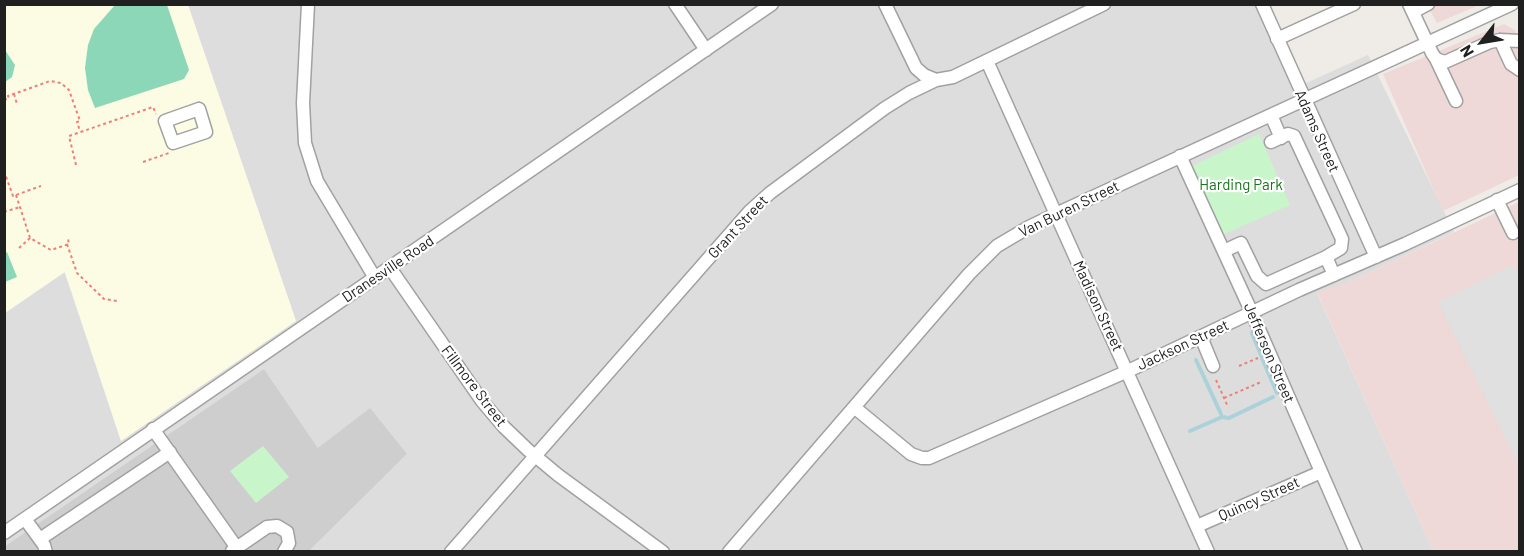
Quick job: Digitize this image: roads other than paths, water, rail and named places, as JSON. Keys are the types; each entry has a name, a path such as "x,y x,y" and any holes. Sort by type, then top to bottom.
{"street":[{"path":"308,4 303,103 305,143 317,181 375,278"},
{"path":"675,4 706,50"},
{"name":"Dranesville Road","path":"4,533 772,4"},
{"path":"885,4 916,68 924,75 936,80"},
{"name":"Grant Street","path":"451,552 750,211 770,193 885,108 936,80 953,77 1104,4"},
{"name":"Adams Street","path":"1262,4 1376,257"},
{"path":"1277,39 1330,9 1354,4"},
{"path":"1428,4 1411,8 1456,101"},
{"name":"Van Buren Street","path":"729,552 984,258 997,246 1056,214 1512,4"},
{"path":"1436,58 1445,62 1500,40 1520,41"},
{"path":"1500,40 1511,64 1520,70"},
{"name":"Madison Street","path":"987,60 1208,552"},
{"path":"1224,252 1241,243 1257,276 1266,284 1341,248 1342,238 1294,136 1288,134 1276,140 1271,115"},
{"name":"Jefferson Street","path":"1180,156 1252,313 1356,552"},
{"name":"Jackson Street","path":"854,407 911,454 929,458 1128,371 1520,190"},
{"path":"1497,200 1513,233"},
{"path":"1326,257 1334,275"},
{"name":"Fillmore Street","path":"390,268 482,401 504,427 535,456 663,552"},
{"path":"1201,337 1213,366"},
{"path":"153,429 234,550 267,527 277,526 287,532 289,543 284,552"},
{"path":"40,539 170,452"},
{"name":"Quincy Street","path":"1197,526 1321,472"},
{"path":"25,519 44,545 45,552"}],"waterway":[{"path":"1252,333 1261,355"},
{"path":"1262,358 1277,393"},
{"path":"1196,360 1221,414"},
{"path":"1190,431 1222,417 1229,418 1273,397"}],"park label":[{"name":"Harding Park","path":"1241,185"}]}
